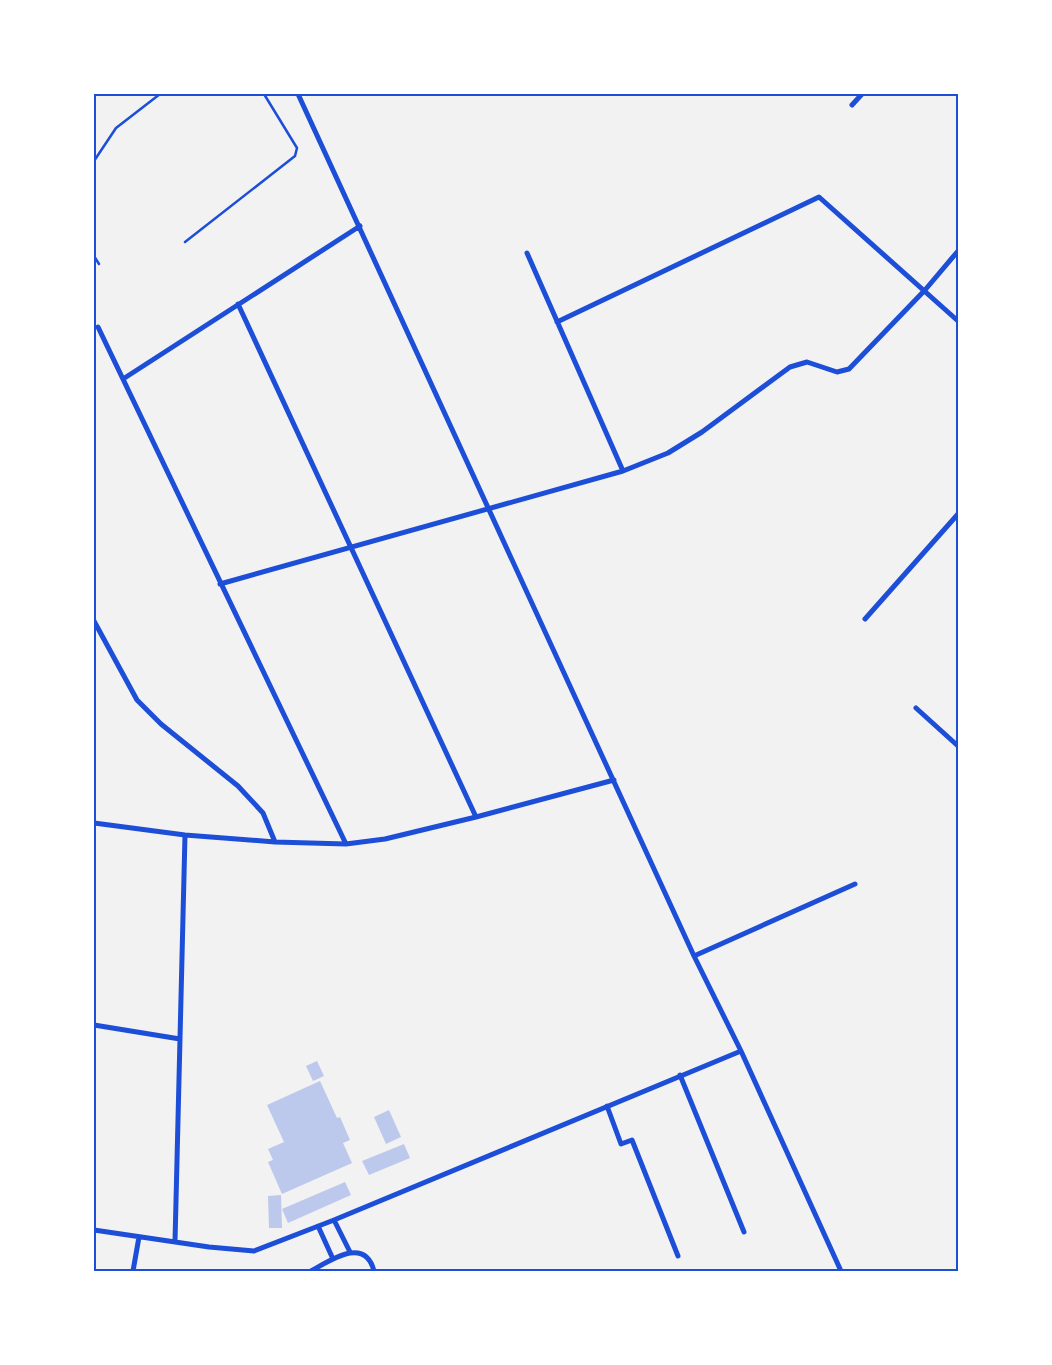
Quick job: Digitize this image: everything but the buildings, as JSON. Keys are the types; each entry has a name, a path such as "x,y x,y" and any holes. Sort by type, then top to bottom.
{"street":[{"path":"298,94 694,956 741,1051 841,1271"},
{"path":"852,105 862,94"},
{"path":"557,322 819,197 958,321"},
{"path":"123,379 360,226"},
{"path":"220,584 623,471 668,453 702,432 790,367 806,362 837,372 849,369 925,290 958,251"},
{"path":"527,253 623,471"},
{"path":"238,304 476,817"},
{"path":"98,327 346,844"},
{"path":"865,619 958,514"},
{"path":"94,621 137,700 161,724 238,786 263,812 275,842"},
{"path":"916,708 958,746"},
{"path":"94,823 185,835 275,842 346,844 385,840 614,780"},
{"path":"175,1242 185,835"},
{"path":"694,956 855,884"},
{"path":"94,1025 180,1039"},
{"path":"94,1230 254,1251 334,1220 741,1051"},
{"path":"680,1076 744,1232"},
{"path":"607,1106 621,1144 632,1140 678,1256"},
{"path":"334,1220 350,1252"},
{"path":"318,1226 332,1259"},
{"path":"133,1271 139,1237"},
{"path":"311,1271 332,1259 350,1252 360,1253 371,1262 374,1271"}],"lane":[{"path":"94,161 116,128 160,94"},
{"path":"185,242 295,156 297,148 264,94"},
{"path":"94,256 99,264"}]}
